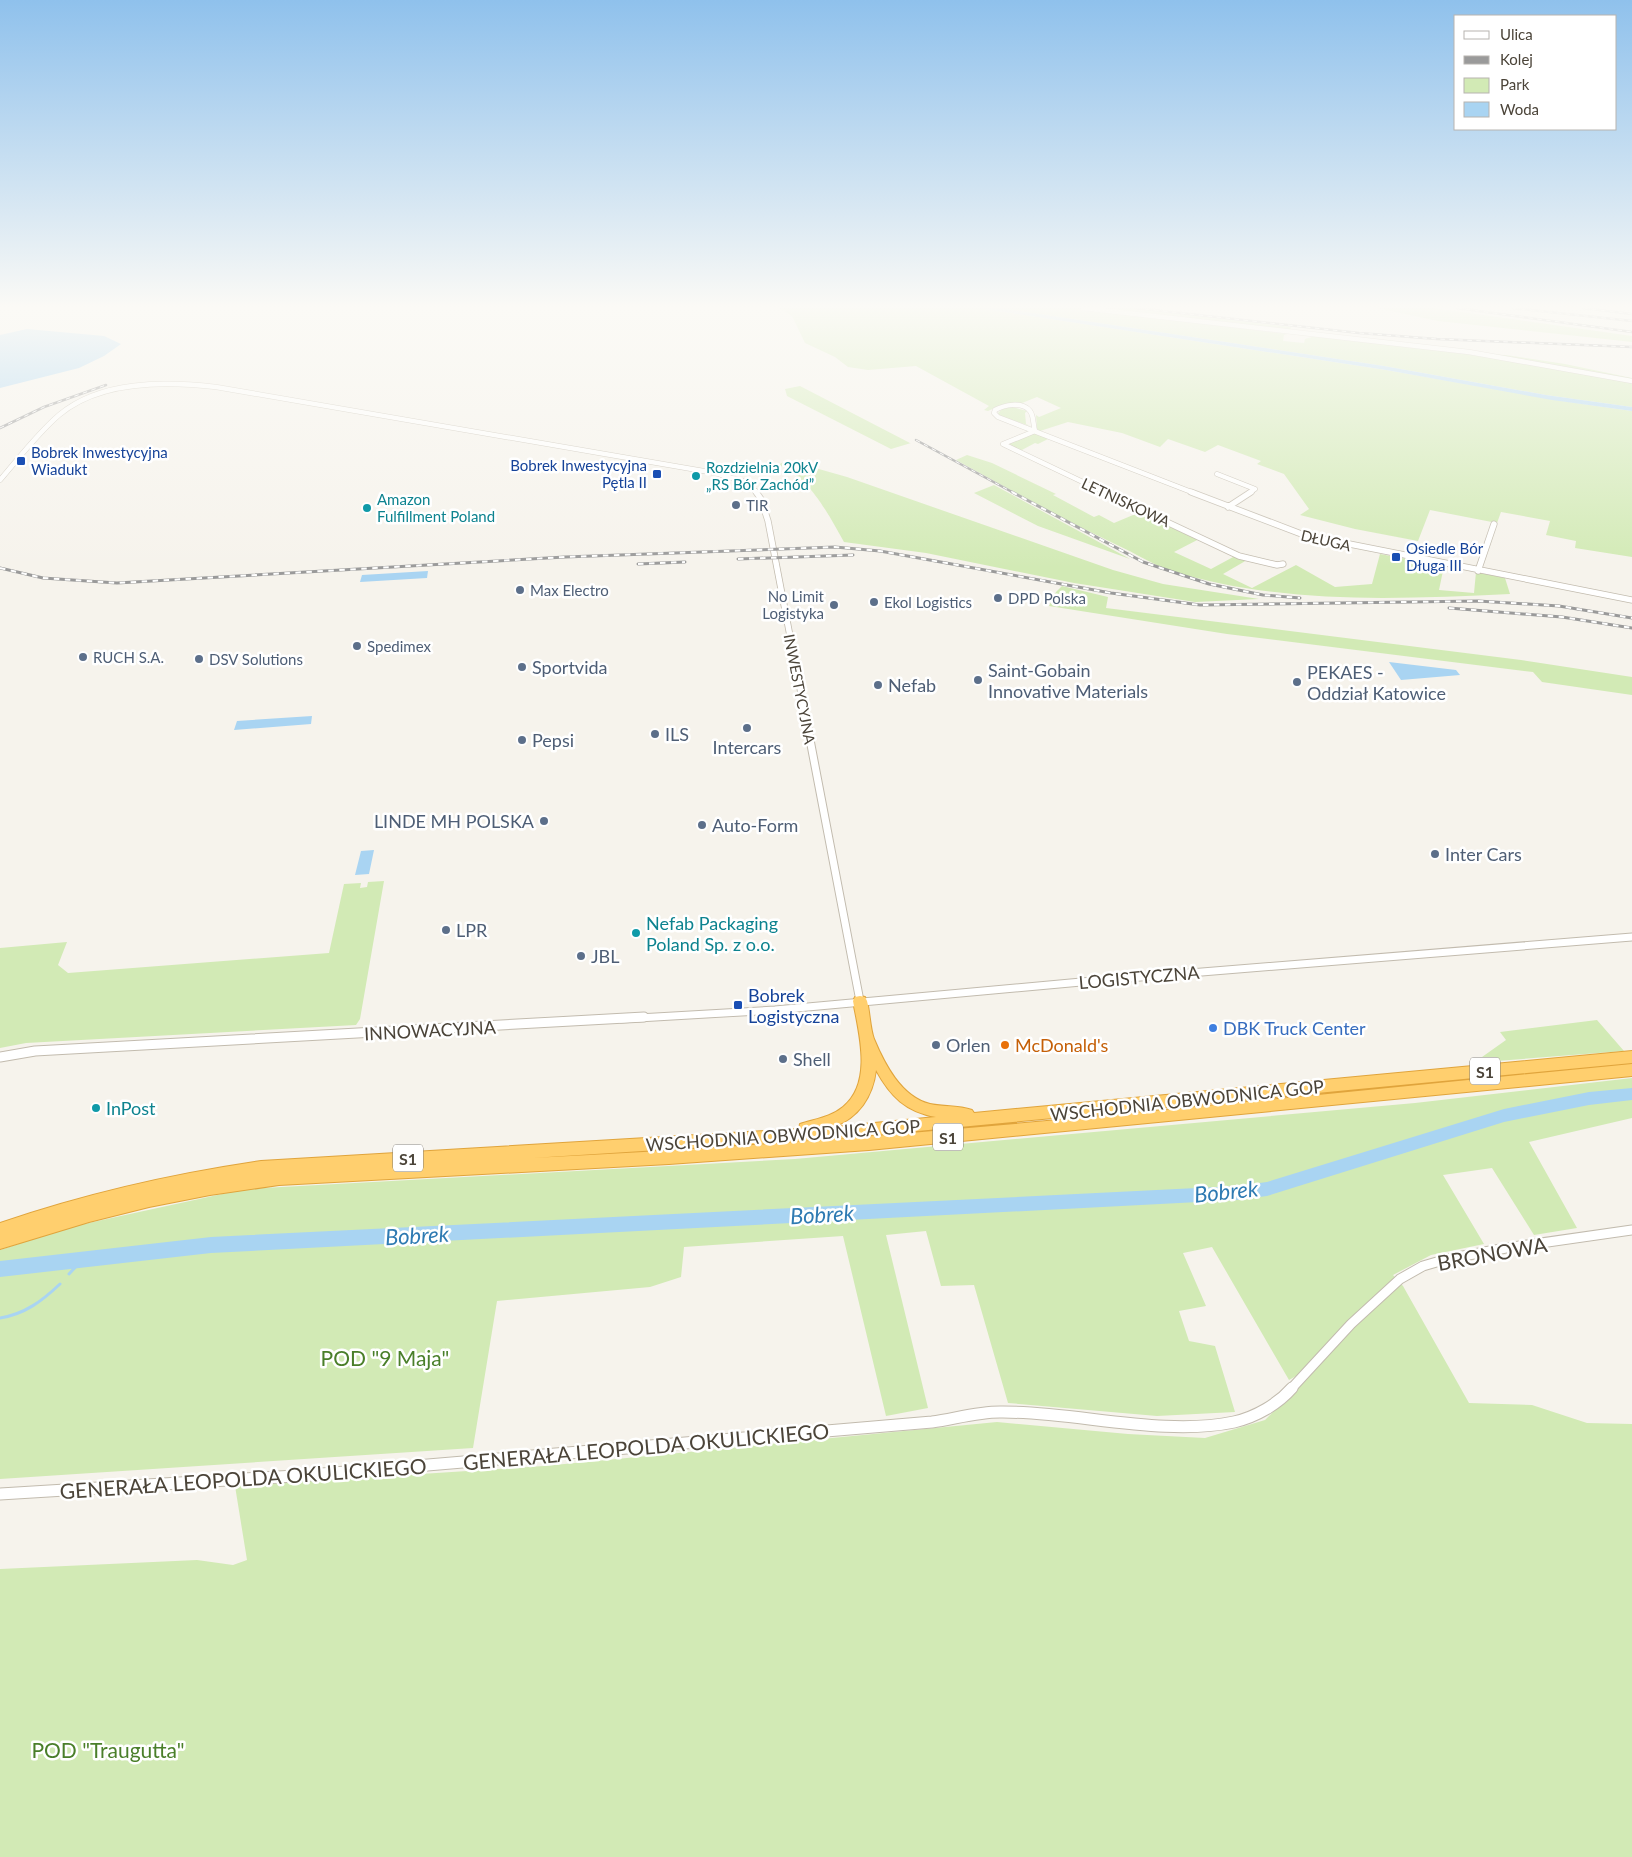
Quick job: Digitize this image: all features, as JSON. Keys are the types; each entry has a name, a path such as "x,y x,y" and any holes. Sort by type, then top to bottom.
{"highway":[{"path":"728,1140 818,1126 846,1113 864,1094 870,1072 868,1037 860,1001"},
{"path":"868,1037 885,1075 899,1094 911,1102 935,1112 1027,1116"},
{"name":"WSCHODNIA OBWODNICA GOP","path":"0,1230 107,1196 209,1175 261,1168 728,1140 1027,1116 1632,1057"},
{"name":"WSCHODNIA OBWODNICA GOP","path":"0,1242 131,1204 261,1180 444,1168 755,1152 915,1140 1632,1070"}],"street":[{"name":"INWESTYCYJNA","path":"0,480 61,413 103,395"},
{"name":"INWESTYCYJNA","path":"262,395 715,473 748,484 759,494 768,521 860,1001"},
{"name":"DŁUGA","path":"1035,431 1031,412 1025,408 1012,406 997,408 994,414 998,417 1228,507 1314,538 1632,600"},
{"name":"LETNISKOWA","path":"1035,431 1003,444 1239,556 1277,565 1283,564"},
{"path":"1217,474 1255,489 1228,507"},
{"path":"1478,570 1494,524"},
{"name":"LOGISTYCZNA","path":"860,1001 1632,937"},
{"name":"INNOWACYJNA","path":"0,1056 35,1051 748,1011 860,1001"},
{"name":"BRONOWA","path":"1285,1396 1351,1324 1400,1279 1423,1266 1447,1259 1506,1248 1632,1230"},
{"name":"GENERAŁA LEOPOLDA OKULICKIEGO","path":"0,1494 310,1475 932,1422 998,1412 1061,1415 1153,1425 1197,1426 1235,1422 1266,1410 1285,1396"}],"green space":[{"path":"817,395 911,443 891,449 787,396"},
{"path":"968,395 1527,395 1632,411 1632,557 1575,548 1576,541 1546,535 1550,521 1501,512 1497,523 1430,510 1418,541 1355,529 1300,515 1309,509 1284,474 1257,464 1261,461 1218,445 1205,452 1168,439 1160,447 1122,433 1068,422 1040,431 1037,429 1036,415 1039,417 1061,408 1037,397 1017,405 1001,405 988,411 984,410 989,406"},
{"path":"1544,395 1632,395 1632,407"},
{"path":"1012,407 1027,411 1025,413 1026,424 1030,426 1000,416 998,413 1002,409"},
{"path":"1035,432 1050,438 1020,451 1006,445"},
{"path":"967,455 992,463 1056,494 1053,495 1094,517 1099,515 1114,523 1145,510 1203,537 1174,552 1211,569 1235,556 1247,560 1223,574 1252,588 1296,565 1335,587 1372,584 1380,554 1444,566 1439,590 1474,593 1476,572 1505,578 1510,594 1382,598 1340,597 1256,590 1214,582 1172,571 1076,525 956,460"},
{"path":"787,460 847,477 1113,570 1163,584 1259,599 1195,602 1074,583 926,553 844,542 825,508 809,487 800,478 778,465"},
{"path":"994,485 1130,559 1038,526 974,493"},
{"path":"1062,586 1108,597 1106,608 1521,660 1632,677 1632,695 1542,682 1533,672 1227,634 1049,606 1056,592"},
{"path":"384,881 360,1019 356,1025 26,1043 0,1048 0,948 67,942 58,965 68,973 329,953 344,884 361,883 360,888 367,887 368,882"},
{"path":"1597,1020 1624,1051 1484,1062 1482,1057 1506,1040 1500,1032"},
{"path":"1632,1078 1632,1118 1529,1142 1577,1228 1534,1235 1492,1168 1443,1175 1484,1244 1431,1255 1393,1275 1403,1286 1469,1403 1532,1405 1587,1423 1632,1424 1632,1857 0,1857 0,1569 197,1560 233,1565 247,1560 235,1486 544,1466 997,1422 1128,1434 1205,1438 1265,1420 1324,1360 1289,1380 1212,1247 1183,1253 1206,1306 1179,1311 1189,1341 1215,1346 1235,1412 1157,1416 1008,1403 974,1285 941,1286 926,1231 886,1235 928,1408 886,1416 843,1236 684,1247 681,1277 650,1287 497,1301 473,1448 0,1479 0,1250 70,1227 245,1189 795,1159 1415,1103"}],"water":[{"path":"1522,395 1544,395 1632,407 1632,411"},
{"path":"428,571 427,578 360,582 362,575"},
{"path":"1389,662 1456,670 1460,675 1401,680"},
{"path":"312,716 311,724 234,730 237,721"},
{"path":"374,850 369,874 355,875 361,851"}],"waterway":[{"name":"Bobrek","path":"0,1269 211,1245 1237,1193 1267,1189 1504,1115 1589,1098 1632,1094"},
{"path":"69,1274 83,1259"},
{"path":"0,1318 33,1306 60,1284"}],"railway":[{"path":"0,428 44,407 79,395"},
{"path":"916,440 1014,493"},
{"path":"1012,492 1143,562 1209,584 1263,595 1300,598"},
{"path":"0,568 43,578 117,583 565,557 835,547 880,551 1111,593 1200,605 1478,601 1559,606 1632,618"},
{"path":"738,559 853,555"},
{"path":"638,564 685,562"},
{"path":"1449,608 1562,617 1632,628"}],"place":[{"name":"Bobrek Inwestycyjna Wiadukt","path":"21,461"},
{"name":"Bobrek Inwestycyjna Pętla II","path":"657,474"},
{"name":"Rozdzielnia 20kV „RS Bór Zachód”","path":"696,476"},
{"name":"TIR","path":"736,505"},
{"name":"Amazon Fulfillment Poland","path":"367,508"},
{"name":"Osiedle Bór Długa III","path":"1396,557"},
{"name":"Max Electro","path":"520,590"},
{"name":"DPD Polska","path":"998,598"},
{"name":"Ekol Logistics","path":"874,602"},
{"name":"No Limit Logistyka","path":"834,605"},
{"name":"Spedimex","path":"357,646"},
{"name":"RUCH S.A.","path":"83,657"},
{"name":"DSV Solutions","path":"199,659"},
{"name":"Sportvida","path":"522,667"},
{"name":"Saint-Gobain Innovative Materials","path":"978,680"},
{"name":"PEKAES - Oddział Katowice","path":"1297,682"},
{"name":"Nefab","path":"878,685"},
{"name":"Intercars","path":"747,728"},
{"name":"ILS","path":"655,734"},
{"name":"Pepsi","path":"522,740"},
{"name":"LINDE MH POLSKA","path":"544,821"},
{"name":"Auto-Form","path":"702,825"},
{"name":"Inter Cars","path":"1435,854"},
{"name":"LPR","path":"446,930"},
{"name":"Nefab Packaging Poland Sp. z o.o.","path":"636,933"},
{"name":"JBL","path":"581,956"},
{"name":"Bobrek Logistyczna","path":"738,1005"},
{"name":"DBK Truck Center","path":"1213,1028"},
{"name":"Orlen","path":"936,1045"},
{"name":"McDonald's","path":"1005,1045"},
{"name":"Shell","path":"783,1059"},
{"name":"InPost","path":"96,1108"}],"park label":[{"name":"POD \"9 Maja\"","path":"385,1357"},
{"name":"POD \"Traugutta\"","path":"108,1749"}]}
